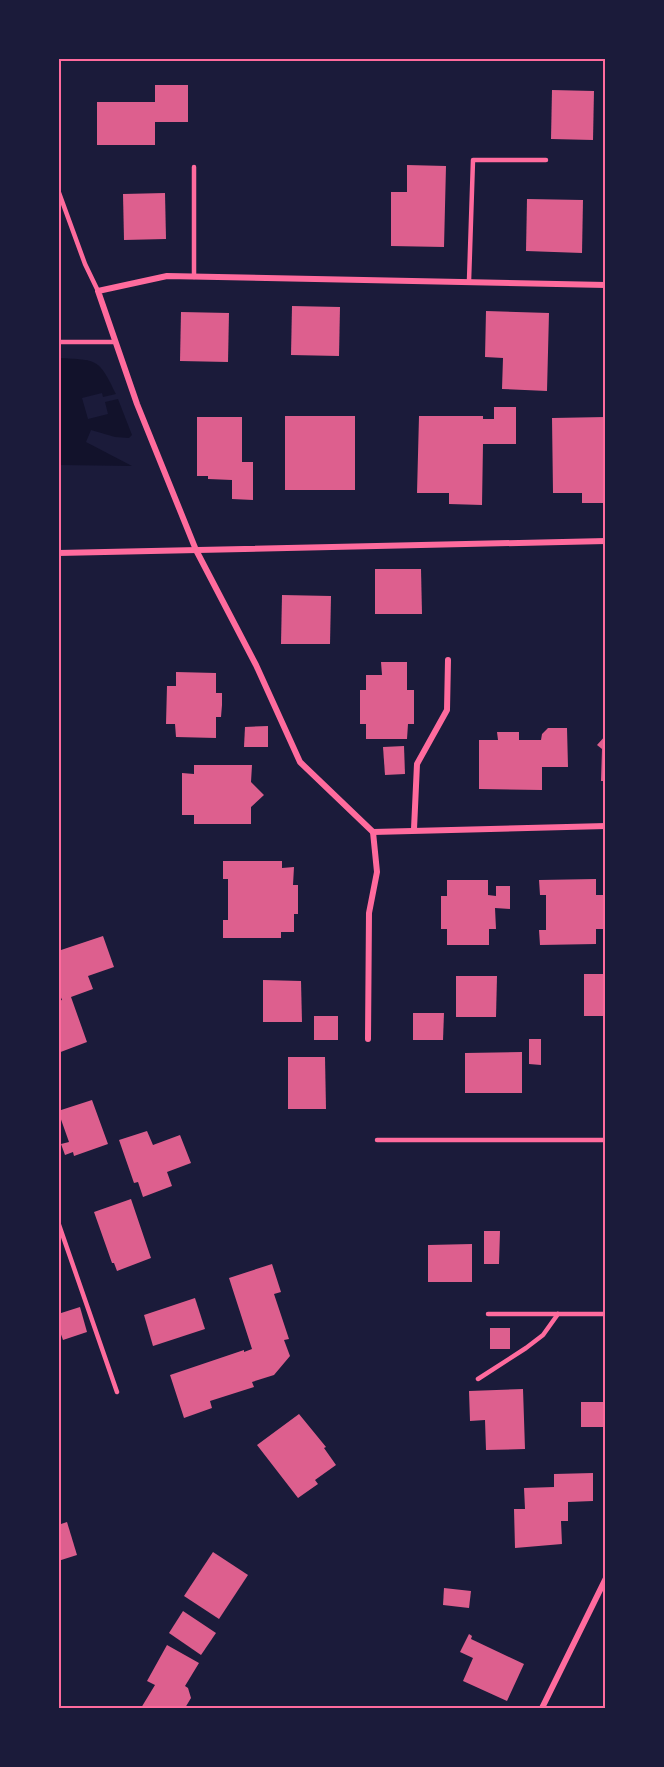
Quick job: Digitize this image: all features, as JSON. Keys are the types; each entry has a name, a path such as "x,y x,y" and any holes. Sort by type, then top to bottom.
{"street":[{"path":"368,1039 369,913 377,872 373,832 300,762 256,665 196,550 136,404 98,291 167,276 606,285"},
{"path":"58,553 606,541"},
{"path":"414,829 417,764 447,710 448,660"},
{"path":"373,832 414,829 606,826"},
{"path":"542,1708 606,1578"}],"lane":[{"path":"469,281 472,160 546,160"},
{"path":"194,167 194,277"},
{"path":"58,190 85,264 98,291"},
{"path":"58,342 114,342"},
{"path":"377,1140 606,1140"},
{"path":"58,1222 117,1392"},
{"path":"488,1314 606,1314"},
{"path":"478,1379 543,1335 558,1314"}],"shaded area":[{"path":"59,358 82,359 101,367 116,394 103,397 102,393 82,398 88,419 108,414 105,402 118,399 132,435 129,438 115,437 91,430 86,442 132,466 59,465"}],"building":[{"path":"155,85 188,85 188,122 155,122 155,145 97,145 97,102 155,102"},
{"path":"552,90 594,91 593,140 551,139"},
{"path":"407,165 446,166 444,247 391,246 391,192 407,192"},
{"path":"165,193 166,239 124,240 123,194"},
{"path":"527,199 583,200 582,253 526,251"},
{"path":"292,306 340,307 339,356 291,355"},
{"path":"486,311 549,313 547,391 502,389 503,358 485,357"},
{"path":"181,312 229,313 228,362 180,361"},
{"path":"494,407 516,407 516,444 483,444 482,505 449,504 449,493 417,493 419,416 483,416 483,419 494,419"},
{"path":"285,416 355,416 355,490 285,490"},
{"path":"197,417 242,417 242,462 253,462 253,500 232,499 232,480 197,476"},
{"path":"606,417 606,503 582,503 582,493 553,493 552,418"},
{"path":"375,569 421,569 422,614 375,614"},
{"path":"282,595 331,596 330,644 281,644"},
{"path":"381,662 407,662 407,690 414,690 414,724 408,724 407,739 366,739 366,724 360,724 360,690 366,690 366,675 382,675"},
{"path":"176,672 216,673 216,693 222,693 222,705 221,717 216,717 216,738 176,737 175,724 166,724 167,686 176,686"},
{"path":"268,726 268,747 244,747 245,727"},
{"path":"548,728 567,728 568,767 542,767 542,790 479,789 479,740 498,740 497,732 519,732 519,740 541,740 542,734"},
{"path":"606,735 606,781 601,781 602,749 597,745"},
{"path":"404,746 405,774 385,775 383,747"},
{"path":"194,765 252,765 251,782 264,795 251,807 251,824 194,824 194,815 182,815 182,773 194,774"},
{"path":"223,861 282,861 282,868 294,867 293,885 298,885 298,914 294,914 294,932 281,932 281,938 223,938 223,920 228,920 228,879 223,879"},
{"path":"596,879 596,895 605,895 605,929 596,929 596,944 540,945 539,930 546,930 546,895 540,895 539,880"},
{"path":"447,880 488,880 488,895 496,896 496,886 510,886 510,909 495,908 496,929 489,929 489,945 447,945 447,929 441,929 441,896 447,896"},
{"path":"103,936 114,967 88,976 93,989 71,997 87,1042 58,1053 58,1001 62,1000 58,990 58,951"},
{"path":"584,974 606,974 606,1016 584,1016"},
{"path":"456,976 497,976 496,1017 456,1017"},
{"path":"263,980 301,981 302,1022 263,1022"},
{"path":"413,1013 444,1013 443,1040 413,1040"},
{"path":"314,1016 338,1016 338,1040 314,1040"},
{"path":"529,1039 541,1039 541,1065 529,1064"},
{"path":"522,1052 522,1093 465,1093 465,1053"},
{"path":"288,1057 325,1057 326,1109 288,1109"},
{"path":"92,1100 108,1144 74,1156 73,1152 65,1155 61,1144 69,1142 58,1111"},
{"path":"147,1131 153,1145 180,1135 191,1163 167,1172 172,1186 143,1197 138,1182 134,1183 119,1140"},
{"path":"131,1199 151,1258 117,1271 94,1212"},
{"path":"484,1231 500,1231 499,1264 484,1264"},
{"path":"472,1244 472,1282 428,1282 428,1245"},
{"path":"272,1264 281,1292 274,1294 289,1339 284,1340 290,1356 274,1375 252,1382 254,1387 210,1401 212,1408 184,1418 170,1375 252,1349 229,1278"},
{"path":"195,1298 205,1329 153,1346 144,1315"},
{"path":"80,1307 87,1332 63,1340 58,1326 58,1314"},
{"path":"490,1328 510,1328 510,1349 490,1349"},
{"path":"523,1389 525,1449 486,1450 485,1420 470,1421 469,1391"},
{"path":"581,1402 606,1402 606,1427 581,1427"},
{"path":"299,1414 326,1447 324,1448 336,1465 315,1480 318,1484 298,1498 257,1445"},
{"path":"593,1473 593,1501 568,1502 568,1521 561,1521 562,1544 515,1548 514,1509 525,1509 524,1488 554,1487 554,1474"},
{"path":"67,1522 77,1555 58,1561 58,1525"},
{"path":"213,1552 248,1575 219,1619 184,1596"},
{"path":"444,1588 471,1591 469,1608 443,1605"},
{"path":"183,1611 216,1633 201,1655 169,1633"},
{"path":"469,1634 472,1636 471,1639 524,1664 507,1701 463,1681 473,1658 460,1652"},
{"path":"167,1645 199,1663 185,1686 191,1698 185,1708 141,1708 155,1685 147,1681"}]}
